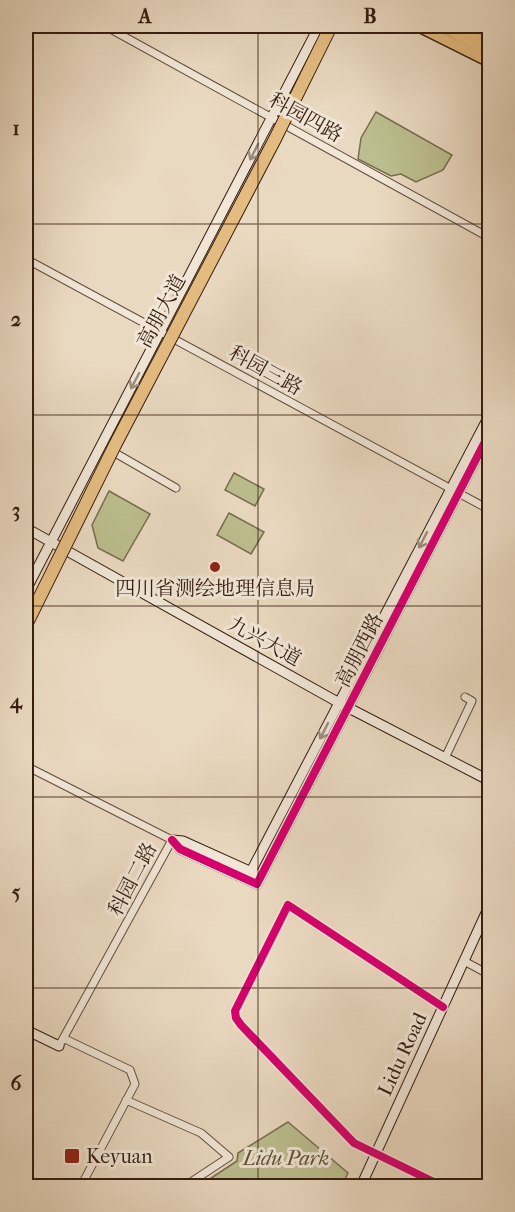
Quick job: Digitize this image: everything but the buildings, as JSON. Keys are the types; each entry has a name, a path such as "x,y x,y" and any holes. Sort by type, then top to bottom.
{"highway":[{"path":"26,625 115,445 270,149 330,26"},
{"path":"443,26 489,51"},
{"path":"52,574 72,544 140,410 155,378 165,333"}],"main road":[{"name":"高朋大道","path":"277,119 319,26"},
{"name":"高朋大道","path":"26,590 165,333 277,119 330,26"},
{"path":"418,26 489,63"},
{"path":"458,26 489,42"},
{"name":"高朋大道","path":"26,613 110,450 165,333"},
{"name":"高朋西路","path":"254,878 348,708 489,414"},
{"name":"高朋西路","path":"254,878 339,703 453,491 488,438"},
{"name":"九兴大道","path":"26,528 348,708 489,781"},
{"path":"172,840 183,841 254,878"},
{"name":"Lidu Road","path":"361,1186 489,904"},
{"path":"26,1030 62,1043"}],"street":[{"name":"科园四路","path":"105,26 489,238"},
{"name":"科园三路","path":"26,259 489,510"},
{"path":"110,450 176,488"},
{"path":"445,758 459,720 472,701 465,698"},
{"name":"科园二路","path":"26,765 172,840 62,1043"},
{"path":"442,1186 354,1143 241,1025 236,1018 235,1011 288,905 443,1007"},
{"path":"464,961 489,975"},
{"path":"62,1043 130,1070 135,1084 81,1186"},
{"path":"126,1100 201,1133 229,1157 186,1186"}],"green space":[{"path":"376,112 452,155 443,170 416,182 401,174 391,176 358,159 361,138"},
{"path":"234,473 264,489 255,506 225,490"},
{"path":"109,491 150,514 123,561 98,548 92,525"},
{"path":"229,513 264,532 251,554 217,535"},
{"name":"Lidu Park","path":"288,1122 348,1173 342,1186 199,1186 237,1161 238,1153"}],"cycle path":[{"path":"172,840 180,849 257,884 490,432"},
{"path":"442,1186 354,1143 241,1025 236,1018 235,1011 288,905 443,1007"}],"place":[{"name":"四川省测绘地理信息局","path":"215,567"},
{"name":"Keyuan","path":"72,1156"}]}
